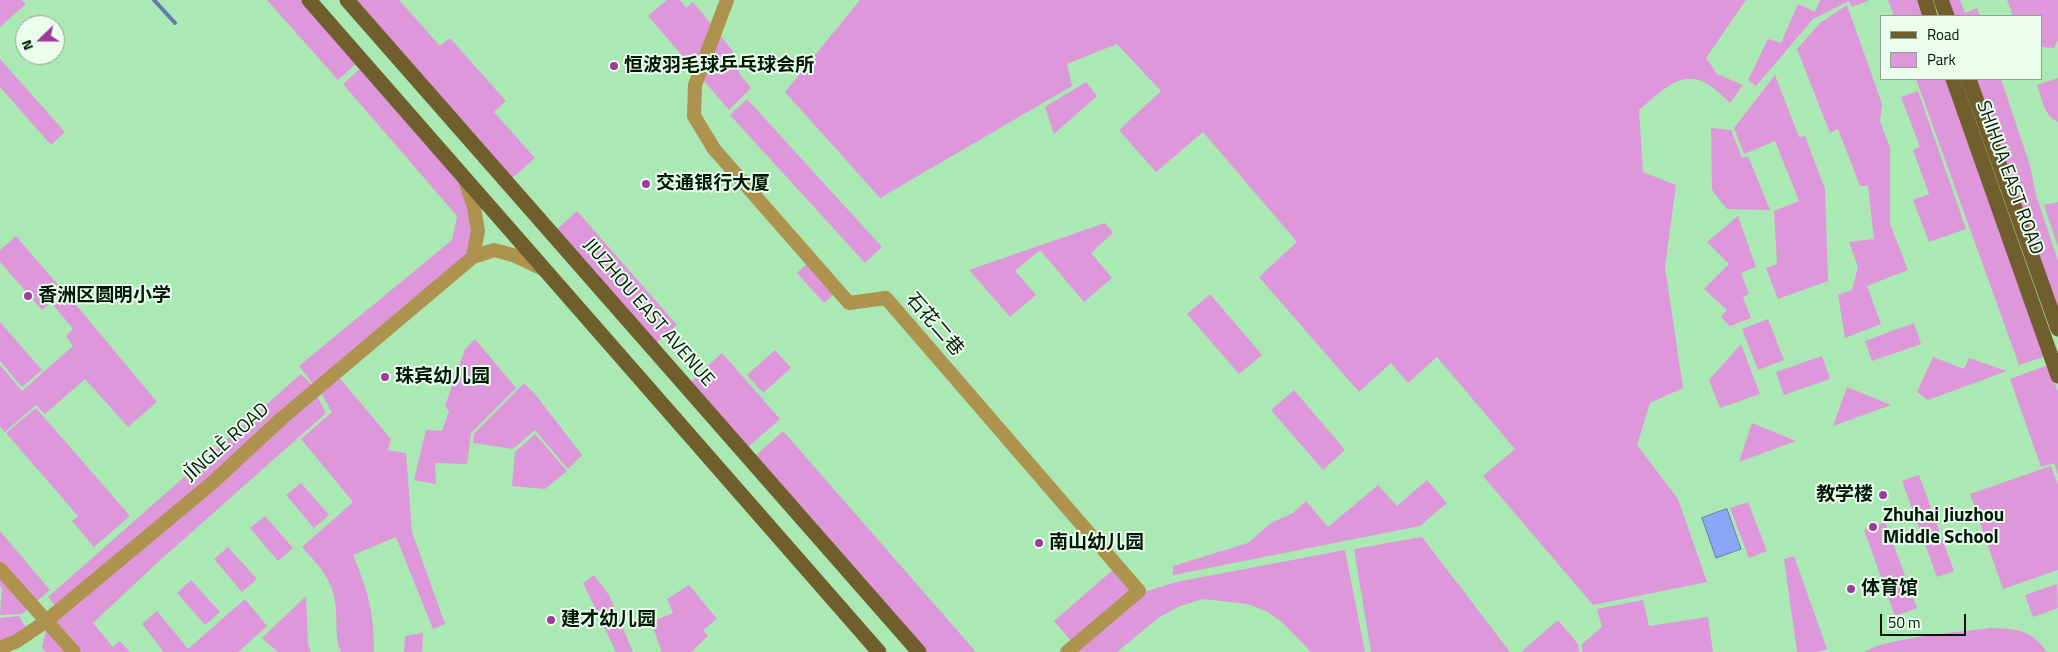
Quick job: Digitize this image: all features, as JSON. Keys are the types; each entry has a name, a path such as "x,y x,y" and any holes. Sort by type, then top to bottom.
{"main road":[{"path":"310,0 879,652"},
{"name":"JIUZHOU EAST AVENUE","path":"348,0 919,652"},
{"path":"1925,0 1930,15"},
{"path":"1941,0 1946,15"},
{"name":"SHIHUA EAST ROAD","path":"1953,80 2058,376"},
{"name":"SHIHUA EAST ROAD","path":"1969,80 2058,329"}],"street":[{"name":"石花二巷","path":"727,0 695,85 694,116 714,149 849,303 886,298 1139,591 1067,652"},
{"path":"464,177 474,207 478,231 473,257 494,250 513,255 546,271"},
{"name":"JǏNGLÈ ROAD","path":"0,648 17,641 45,622 212,483 281,419 473,257"},
{"path":"0,569 45,622 74,652"}],"green space":[{"path":"0,0 22,0 26,4 0,27"},
{"path":"267,0 305,0 359,61 338,80"},
{"path":"353,0 399,0 440,46 450,38 506,101 494,112 535,158 511,179"},
{"path":"667,0 680,0 686,8 693,2 732,50 740,75 751,88 729,110 648,16"},
{"path":"860,0 1746,0 1706,58 1717,74 1743,85 1730,103 1704,82 1694,79 1673,83 1639,110 1643,172 1676,185 1665,267 1683,388 1650,403 1637,445 1678,499 1707,582 1593,605 1483,476 1515,449 1437,357 1408,383 1391,363 1359,392 1259,277 1297,242 1203,132 1156,172 1119,130 1161,91 1117,44 1067,64 1072,86 880,198 785,92"},
{"path":"1820,0 1870,0 1852,7 1849,1 1813,19 1756,86 1748,80 1768,39 1781,43 1798,4 1815,12"},
{"path":"1888,0 1921,0 1926,15 1894,15"},
{"path":"1944,0 1960,0 1965,13 1977,8 1980,15 1949,15"},
{"path":"2007,0 2058,0 2058,40 2054,48 2043,47 2043,15 2013,15"},
{"path":"1847,5 1882,104 1880,121 1890,148 1890,224 1908,270 1867,286 1881,324 1845,338 1838,295 1852,290 1858,267 1849,242 1874,239 1868,186 1860,186 1838,129 1830,133 1797,49 1820,23"},
{"path":"0,59 65,132 51,145 0,87"},
{"path":"363,66 463,179 475,230 469,256 314,385 299,366 452,240 457,216 343,84"},
{"path":"1775,75 1799,137 1805,136 1825,189 1828,281 1778,299 1766,268 1777,264 1774,211 1799,201 1775,141 1744,154 1734,128"},
{"path":"2058,78 2058,122 2047,111 2037,85"},
{"path":"1916,80 1948,80 2046,356 2019,365"},
{"path":"1972,80 2001,80 2030,165 2036,195 2058,261 2058,321"},
{"path":"1086,82 1097,96 1054,134 1045,107"},
{"path":"1918,91 1966,229 1929,242 1913,200 1929,194 1913,150 1920,147 1901,97"},
{"path":"747,99 882,247 865,263 730,115"},
{"path":"1711,128 1731,130 1742,158 1748,156 1770,210 1727,209 1712,190"},
{"path":"2058,202 2058,247 2044,205"},
{"path":"577,211 677,325 655,344 556,230"},
{"path":"1738,216 1756,267 1741,273 1749,294 1743,297 1751,318 1730,326 1721,317 1727,310 1704,289 1729,264 1707,242"},
{"path":"1105,223 1113,233 1091,253 1112,278 1084,302 1040,250 1015,271 1036,295 1010,317 969,270"},
{"path":"16,236 63,291 42,310 0,262 0,250"},
{"path":"809,262 836,292 824,303 797,273"},
{"path":"67,294 157,402 128,427 85,379 45,414 36,405 5,432 0,427 0,365 22,391 73,346 66,336 73,329 54,306"},
{"path":"1210,294 1262,355 1239,374 1187,314"},
{"path":"1768,319 1784,360 1758,370 1742,329"},
{"path":"0,322 42,370 22,387 0,361"},
{"path":"1914,323 1921,344 1872,361 1865,341"},
{"path":"475,339 516,388 471,433 467,464 435,463 436,484 414,480 426,430 442,431 449,411 445,406 465,349"},
{"path":"1741,344 1760,394 1720,408 1709,380"},
{"path":"775,350 791,368 763,393 747,375"},
{"path":"722,353 780,419 747,448 689,383"},
{"path":"1822,356 1830,379 1784,395 1776,372"},
{"path":"1933,357 1964,369 1969,358 2007,371 1928,400 1917,392"},
{"path":"2048,365 2058,392 2058,474 2054,463 2041,467 2010,379"},
{"path":"301,374 313,386 210,479 57,608 48,597"},
{"path":"338,376 391,439 388,450 406,453 412,532 445,624 433,629 396,537 353,555 369,602 373,625 374,652 341,652 337,637 335,600 332,590 325,575 302,547 353,502 301,439 332,412 320,391"},
{"path":"524,383 535,394 582,455 568,469 535,430 513,449 473,443 474,434"},
{"path":"1847,387 1891,405 1833,426"},
{"path":"1294,390 1345,450 1323,470 1271,410"},
{"path":"316,394 326,413 157,563 93,623 113,647 120,641 130,652 46,652 42,648 48,622"},
{"path":"36,408 130,516 94,547 72,521 78,516 6,433"},
{"path":"1752,423 1796,441 1739,462"},
{"path":"783,431 976,652 924,652 754,457"},
{"path":"535,434 567,471 545,489 512,486 515,452"},
{"path":"2051,466 2058,485 2058,570 2003,589 1970,494"},
{"path":"1919,475 1954,571 1937,577 1902,481"},
{"path":"1427,480 1447,503 1420,526 1173,575 1173,566 1248,543 1271,523 1293,513 1306,501 1328,527 1378,485 1397,506"},
{"path":"301,483 329,515 314,528 286,495"},
{"path":"1748,502 1767,551 1749,558 1730,508"},
{"path":"265,516 293,548 278,561 250,528"},
{"path":"1885,522 1917,608 1895,616 1864,530"},
{"path":"0,531 50,590 22,614 0,615 2,588 0,586"},
{"path":"1422,537 1510,652 1371,652 1354,549"},
{"path":"228,547 257,579 242,592 214,559"},
{"path":"1345,550 1365,652 1311,652 1284,624 1268,612 1248,604 1203,599 1180,606 1158,618 1117,652 1072,652 1141,593 1176,582"},
{"path":"1794,556 1827,649 1817,652 1797,652 1784,559"},
{"path":"1114,569 1132,590 1072,642 1054,621"},
{"path":"594,575 609,595 633,652 616,652 583,583"},
{"path":"191,580 220,612 205,625 177,593"},
{"path":"2057,584 2058,608 2033,617 2025,595"},
{"path":"689,585 717,619 703,630 708,636 691,652 662,652 651,622 673,613 667,599"},
{"path":"306,596 308,644 311,652 278,652 262,638"},
{"path":"245,599 267,626 238,652 164,652 142,624 157,611 188,649"},
{"path":"1643,600 1649,626 1708,617 1713,652 1583,652 1581,645 1602,627 1597,609"},
{"path":"19,616 27,630 0,645 0,618"},
{"path":"1558,620 1578,644 1579,652 1521,652"},
{"path":"1990,628 2022,632 2035,639 2047,652 1865,652 1874,647 1905,639"},
{"path":"423,633 422,652 404,652 405,636"}],"water":[{"path":"1727,509 1741,549 1716,558 1702,518"}],"waterway":[{"path":"154,0 175,23"}],"place":[{"name":"恒波羽毛球乒乓球会所","path":"614,66"},
{"name":"交通银行大厦","path":"646,184"},
{"name":"香洲区圆明小学","path":"28,296"},
{"name":"珠宾幼儿园","path":"385,377"},
{"name":"教学楼","path":"1883,495"},
{"name":"Zhuhai Jiuzhou Middle School","path":"1873,527"},
{"name":"南山幼儿园","path":"1039,543"},
{"name":"体育馆","path":"1851,589"},
{"name":"建才幼儿园","path":"551,620"}]}
